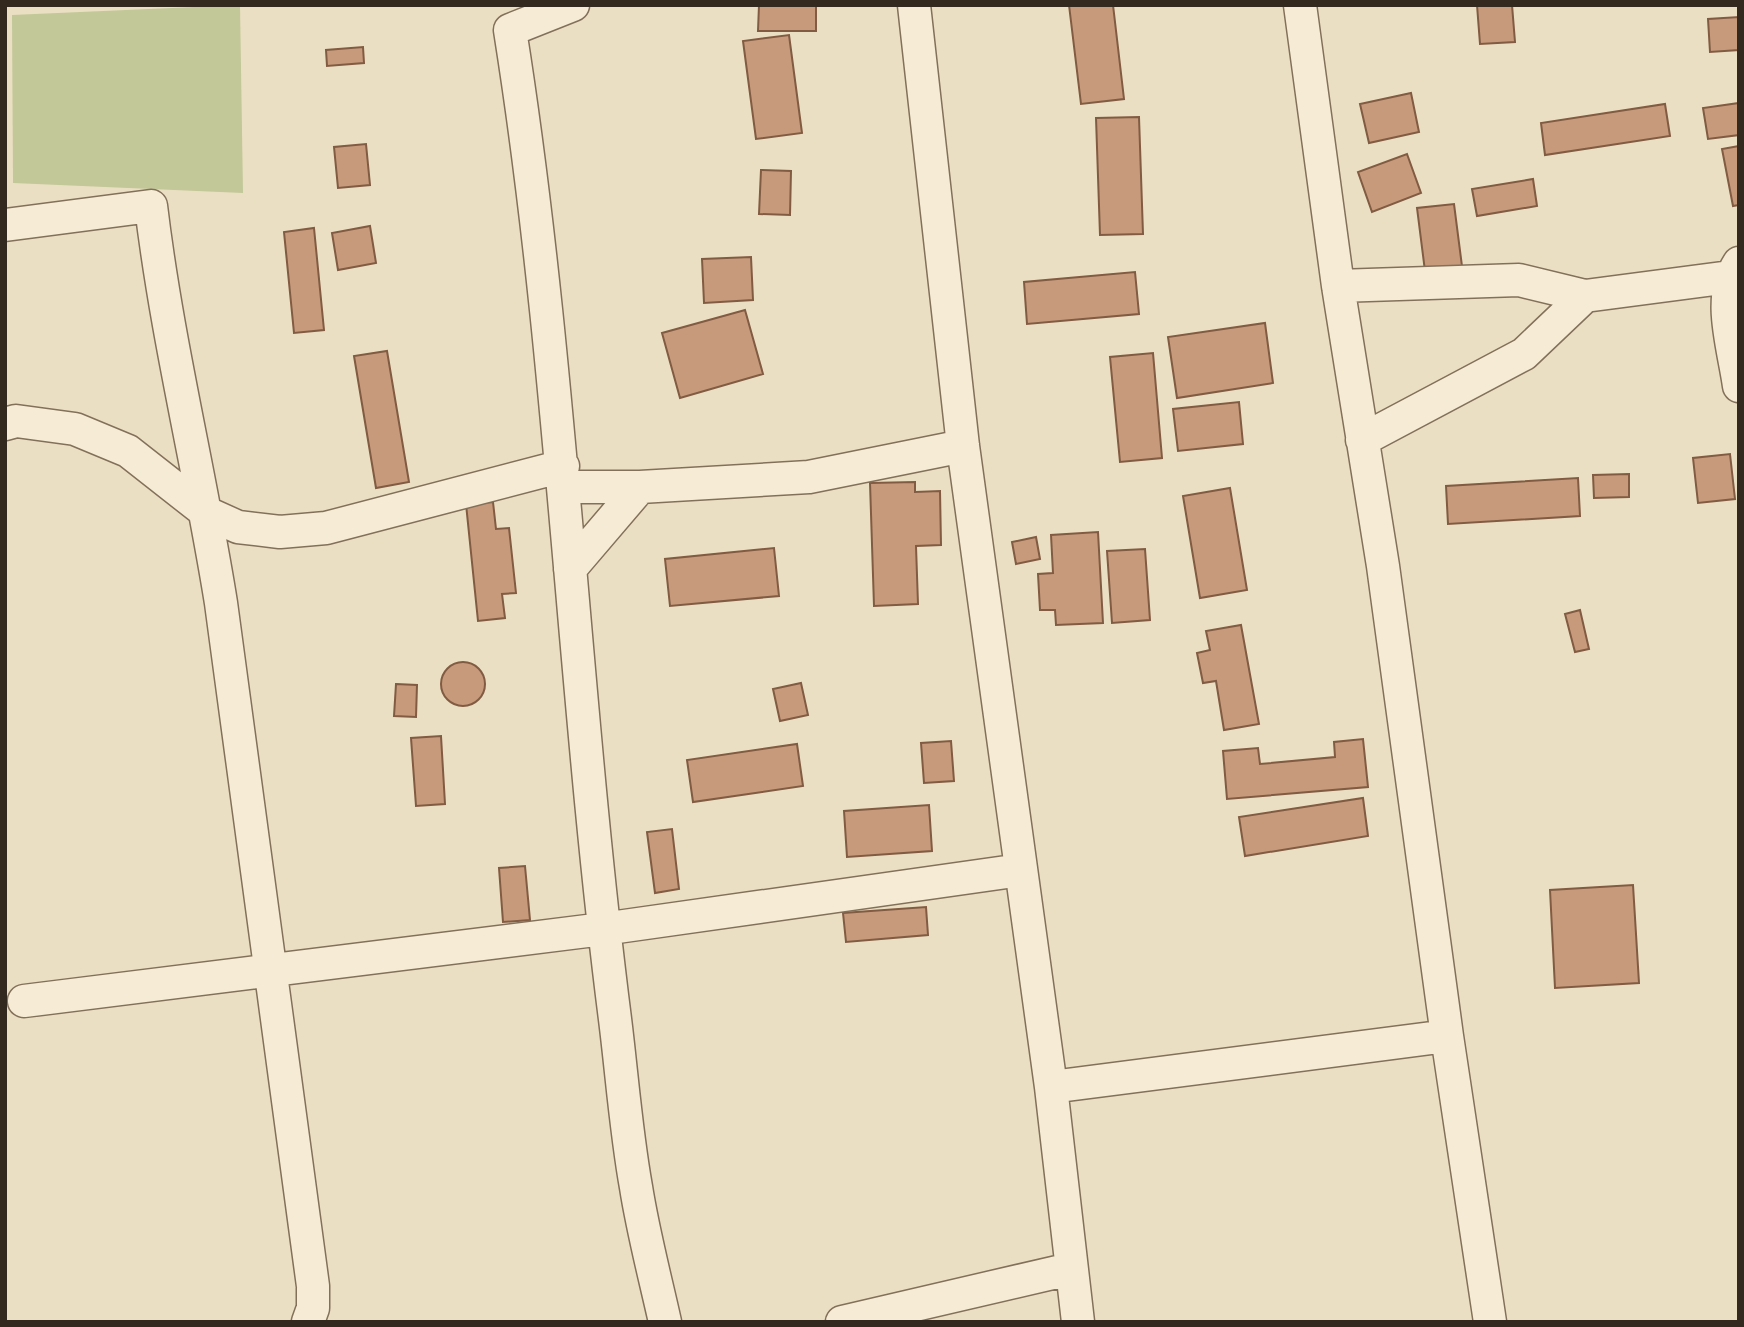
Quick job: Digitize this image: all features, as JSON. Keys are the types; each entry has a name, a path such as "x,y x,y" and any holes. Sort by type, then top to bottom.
{"street":[{"path":"573,5 504,17 521,97 563,477 603,929 636,1188 665,1322"},
{"path":"914,5 964,446 1051,1087 1078,1322"},
{"path":"1300,5 1338,286 1383,566 1447,1036 1490,1322"},
{"path":"5,225 151,206 161,289 207,513 313,1286 313,1308 309,1322"},
{"path":"1338,286 1519,280 1584,296 1734,270 1727,299 1739,386"},
{"path":"1362,440 1524,354 1584,296"},
{"path":"5,424 16,421 75,429 128,451 207,513 249,528 280,532 326,528 563,477 640,486 809,477 964,446"},
{"path":"570,569 640,486"},
{"path":"24,1001 603,929 1021,870"},
{"path":"1051,1087 1447,1036"},
{"path":"842,1322 1070,1269"}],"green space":[{"path":"240,5 243,193 13,183 12,15"}],"building":[{"path":"759,5 816,5 816,31 758,31"},
{"path":"1069,5 1113,5 1124,99 1081,104"},
{"path":"1477,5 1512,5 1515,42 1480,44"},
{"path":"1739,17 1739,50 1710,52 1708,19"},
{"path":"789,35 802,133 756,139 743,41"},
{"path":"363,47 364,63 327,66 326,50"},
{"path":"1411,93 1419,132 1369,143 1360,104"},
{"path":"1739,103 1739,135 1708,139 1703,108"},
{"path":"1665,104 1670,136 1545,155 1541,123"},
{"path":"1139,117 1143,234 1100,235 1096,118"},
{"path":"366,144 370,185 338,188 334,147"},
{"path":"1739,146 1739,205 1733,206 1722,149"},
{"path":"1407,154 1421,193 1372,212 1358,172"},
{"path":"761,170 791,171 790,215 759,214"},
{"path":"1533,179 1537,206 1477,216 1472,189"},
{"path":"1454,204 1463,274 1426,279 1417,208"},
{"path":"370,226 376,263 338,270 332,233"},
{"path":"314,228 324,330 294,333 284,232"},
{"path":"751,257 753,300 704,303 702,259"},
{"path":"1135,272 1139,314 1027,324 1024,282"},
{"path":"745,310 763,374 680,398 662,333"},
{"path":"1265,323 1273,383 1177,398 1168,337"},
{"path":"387,351 409,482 376,488 354,356"},
{"path":"1153,353 1162,458 1120,462 1110,357"},
{"path":"1239,402 1243,444 1178,451 1173,409"},
{"path":"1730,454 1735,499 1698,503 1693,458"},
{"path":"1629,474 1629,497 1594,498 1593,475"},
{"path":"1578,478 1580,516 1448,524 1446,486"},
{"path":"915,482 915,492 940,491 941,545 916,546 918,604 874,606 870,483"},
{"path":"1230,488 1247,590 1200,598 1183,496"},
{"path":"493,502 496,529 509,528 516,593 502,594 505,618 478,621 466,504"},
{"path":"1098,532 1103,623 1056,625 1055,610 1040,610 1038,574 1053,573 1051,535"},
{"path":"1036,537 1040,559 1016,564 1012,542"},
{"path":"774,548 779,596 670,606 665,559"},
{"path":"1145,549 1150,620 1112,623 1107,551"},
{"path":"1580,610 1589,649 1575,652 1565,614"},
{"path":"1241,625 1259,724 1224,730 1216,681 1203,683 1197,653 1210,650 1206,631"},
{"path":"463,662 478,669 485,684 478,699 463,706 448,699 441,684 448,669"},
{"path":"801,683 808,715 780,721 773,689"},
{"path":"396,684 417,685 416,717 394,716"},
{"path":"441,736 445,804 416,806 411,738"},
{"path":"1363,739 1368,787 1227,799 1223,751 1258,748 1260,764 1335,757 1334,742"},
{"path":"951,741 954,781 924,783 921,743"},
{"path":"797,744 803,786 693,802 687,760"},
{"path":"1363,798 1368,836 1245,856 1239,817"},
{"path":"929,805 932,851 847,857 844,811"},
{"path":"672,829 679,889 655,893 647,832"},
{"path":"525,866 530,920 503,922 499,868"},
{"path":"1633,885 1639,983 1555,988 1550,890"},
{"path":"926,907 928,935 846,942 843,913"}]}
